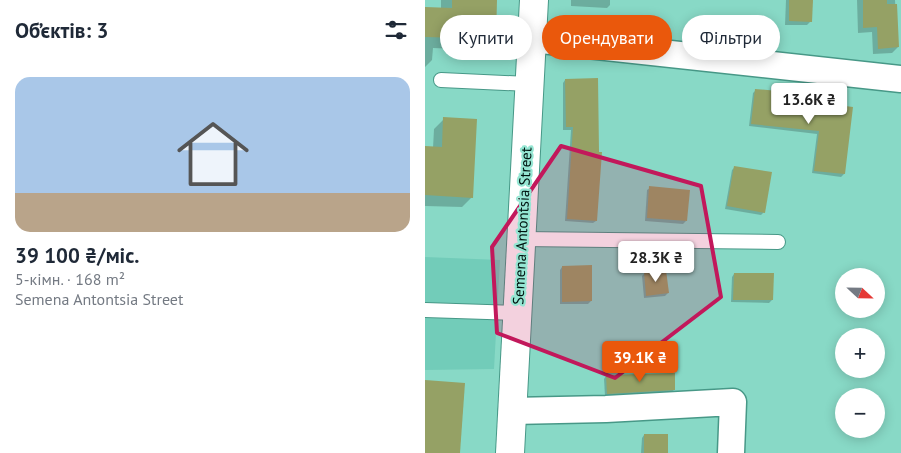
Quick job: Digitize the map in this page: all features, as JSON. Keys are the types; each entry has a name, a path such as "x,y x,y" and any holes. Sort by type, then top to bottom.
{"street":[{"name":"Semena Antontsia Street","path":"532,39 534,0"},
{"path":"532,39 901,79"},
{"name":"Semena Antontsia Street","path":"510,453 531,60"},
{"path":"512,411 733,402 731,453"}],"lane":[{"path":"441,80 529,84"},
{"path":"521,239 778,242"},
{"path":"425,310 517,313"}],"highlighted area":[{"path":"561,146 701,186 721,297 615,378 497,333 492,247"}],"shaded area":[{"path":"425,257 500,260 494,369 425,370"}],"building":[{"path":"452,0 497,0 497,15 440,15 440,37 425,37 425,7 452,8"},
{"path":"789,0 813,0 812,22 789,21"},
{"path":"863,0 887,0 887,4 897,4 899,47 878,49 877,27 863,28"},
{"path":"598,78 599,152 602,152 597,221 567,219 573,127 566,127 565,79"},
{"path":"755,89 790,92 789,99 853,107 845,174 814,171 819,131 751,124"},
{"path":"443,117 477,119 473,198 425,195 425,146 442,147"},
{"path":"734,166 772,172 765,213 727,206"},
{"path":"649,186 690,190 687,221 647,218"},
{"path":"592,265 592,301 562,302 562,266"},
{"path":"666,270 669,293 646,296 644,272"},
{"path":"734,273 774,273 773,300 733,300"},
{"path":"675,373 675,390 607,394 606,375"},
{"path":"425,380 465,383 460,453 425,453"},
{"path":"644,434 668,434 668,453 644,453"}]}
